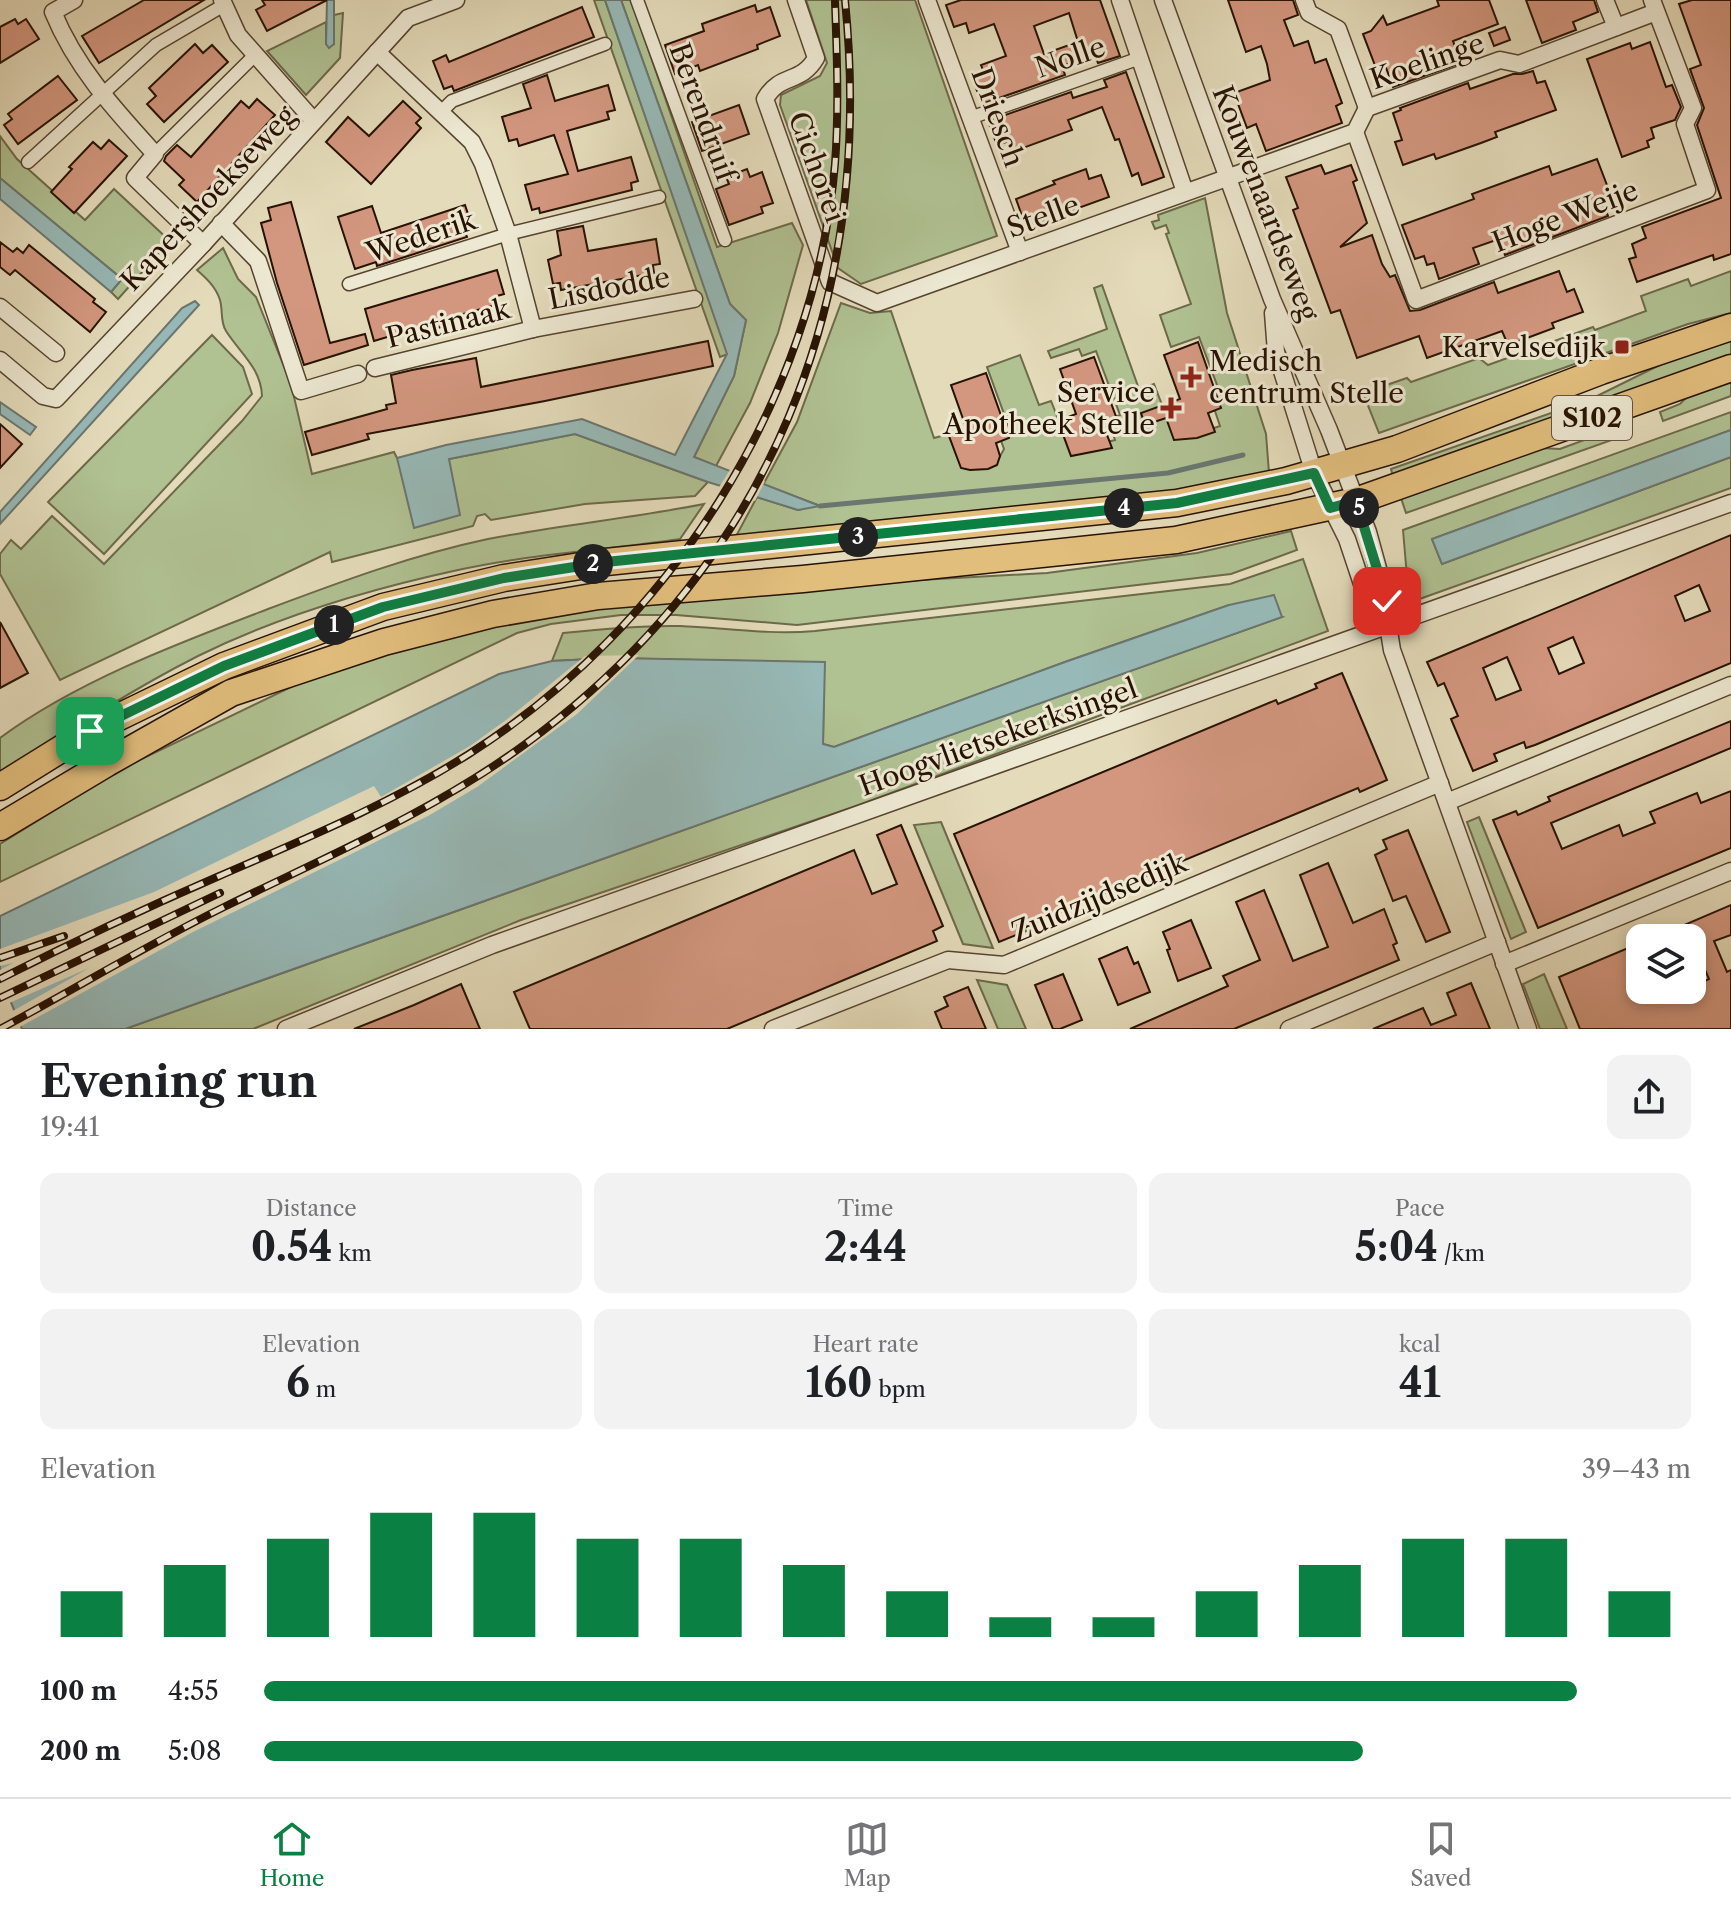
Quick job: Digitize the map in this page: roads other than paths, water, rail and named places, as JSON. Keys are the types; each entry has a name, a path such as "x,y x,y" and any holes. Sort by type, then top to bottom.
{"main road":[{"name":"S102","path":"0,787 90,731 224,666 383,607 504,578 606,562 1177,503 1314,473 1397,449 1499,413 1601,371 1731,327"},
{"name":"S102","path":"0,827 231,693 384,642 493,614 598,596 789,580 1176,540 1356,501 1731,368"}],"street":[{"path":"74,0 53,12 66,44 101,95 155,154"},
{"name":"Kapershoekseweg","path":"0,360 43,396 56,399 203,244 408,18 456,0"},
{"name":"Berendruif","path":"637,0 725,240"},
{"name":"Cichorei","path":"796,0 816,58 808,71 773,86 765,99 830,282 877,303"},
{"name":"Driesch","path":"928,0 1020,252"},
{"path":"1120,0 1185,192"},
{"name":"Kouwenaardseweg","path":"1163,0 1272,299 1344,465 1356,501"},
{"path":"1304,0 1309,13 1338,29 1367,108"},
{"path":"1605,0 1616,27"},
{"path":"28,162 156,45 223,2 238,35 314,121"},
{"name":"Koelinge","path":"1227,177 1355,132 1367,108 1500,60 1519,64 1616,27 1654,6"},
{"name":"Hoge Weije","path":"1355,132 1416,300 1707,190 1685,124 1693,108 1654,6"},
{"path":"441,112 452,101 605,44"},
{"path":"377,52 472,142 508,234 533,329"},
{"path":"203,244 135,178 155,154 255,55"},
{"name":"Nolle","path":"970,118 1140,58"},
{"name":"Stelle","path":"877,303 1227,177"},
{"name":"Wederik","path":"349,284 508,234 659,197"},
{"path":"221,223 258,261 301,391 358,374"},
{"name":"Lisdodde","path":"533,329 694,299"},
{"path":"1272,299 1276,352 1314,473 1347,539 1369,605 1388,625"},
{"path":"0,307 56,353"},
{"name":"Pastinaak","path":"375,368 533,329"},
{"path":"1356,501 1387,601 1392,650 1528,1029"},
{"name":"Hoogvlietsekerksingel","path":"286,1029 492,945 1731,503"},
{"path":"1447,802 1731,685"},
{"name":"Zuidzijdsedijk","path":"773,1029 948,960 1004,965 1440,783"},
{"path":"1504,964 1731,871"},
{"path":"1289,1029 1497,942"}],"water":[{"path":"327,0 334,0 334,44 329,48 326,44"},
{"path":"605,0 621,0 730,304 746,320 734,376 694,457 820,506 798,510 708,482 575,434 449,459 460,515 414,528 397,458 446,445 582,419 675,455 727,354"},
{"path":"0,178 122,279 111,292 0,199"},
{"path":"195,301 199,305 0,524 0,512 182,308"},
{"path":"0,402 36,427 30,435 0,414"},
{"path":"1731,430 1731,457 1442,564 1432,539"},
{"path":"1274,595 1282,617 125,1029 22,1029 0,976 0,916 499,674 552,661 611,658 825,662 823,744 834,747 1229,605"}],"waterway":[{"path":"820,506 1168,473 1243,455"}],"railway":[{"path":"0,1029 195,922 453,792 524,745 610,674 683,595 742,509 788,418 822,320 842,218 850,111 845,0"},
{"path":"0,979 80,939 345,820 469,754 541,702 608,642 667,574 720,500 763,421 798,338 822,252 835,164 835,2"},
{"path":"0,998 220,893"},
{"path":"0,958 64,936"}],"place":[{"name":"Karvelsedijk","path":"1622,347"},
{"name":"Medisch centrum Stelle","path":"1191,377"},
{"name":"Service Apotheek Stelle","path":"1171,408"}]}
